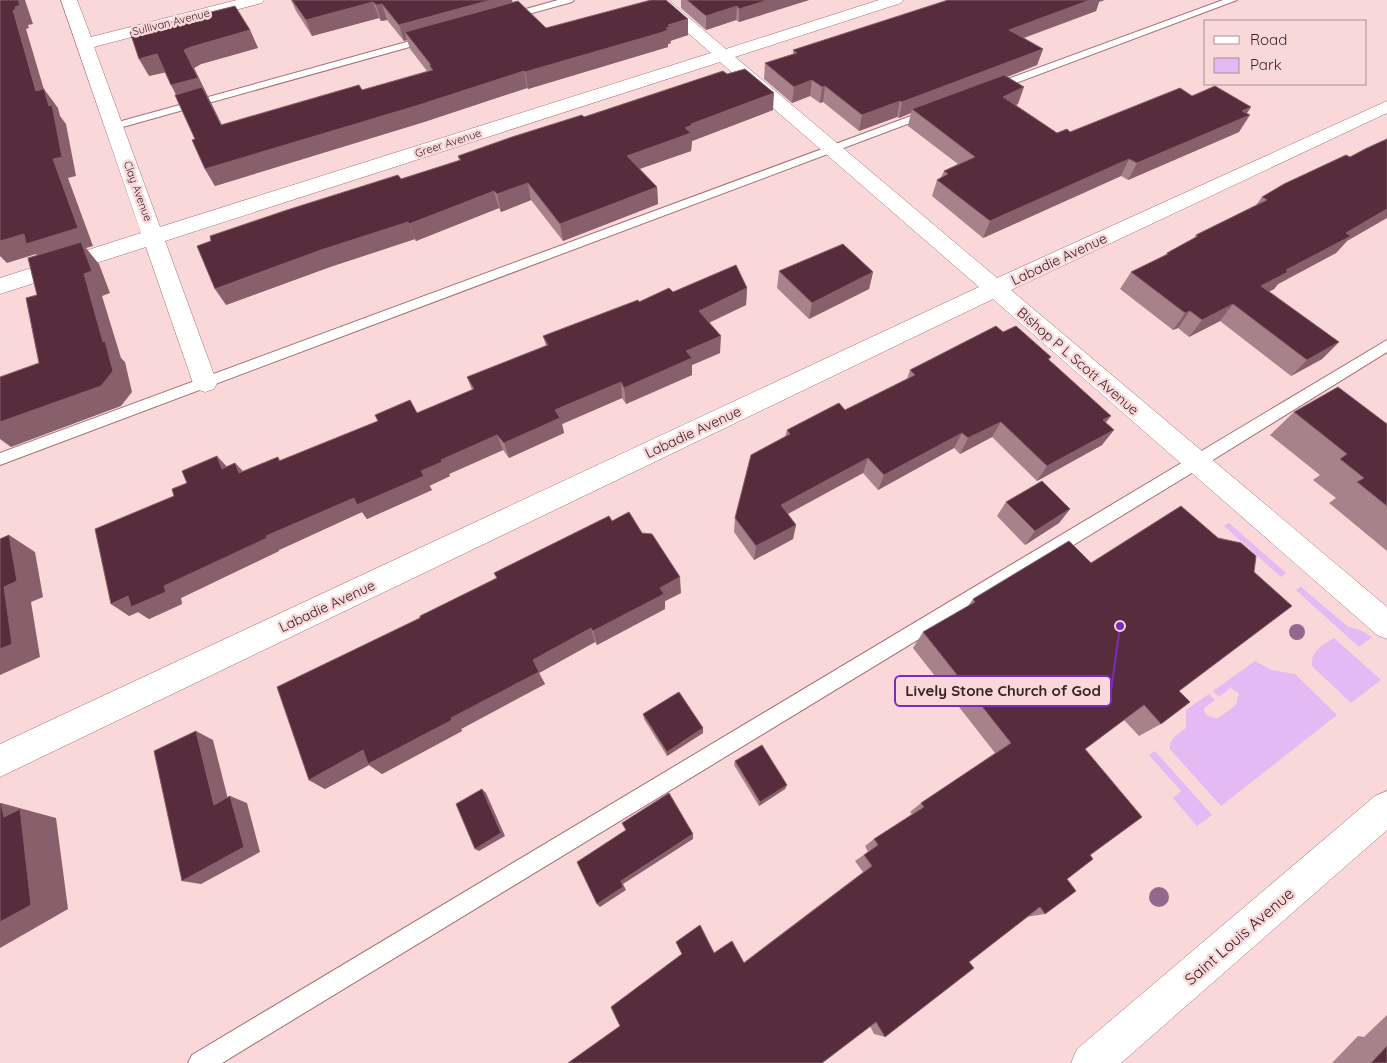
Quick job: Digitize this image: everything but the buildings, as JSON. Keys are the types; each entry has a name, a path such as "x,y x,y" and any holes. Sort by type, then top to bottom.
{"street":[{"name":"Clay Avenue","path":"69,0 205,383"},
{"name":"Sullivan Avenue","path":"85,44 256,0"},
{"name":"Bishop P L Scott Avenue","path":"658,0 996,288 1195,464 1387,625"},
{"name":"Greer Avenue","path":"0,286 895,0"},
{"name":"Labadie Avenue","path":"0,761 996,288 1387,106"},
{"name":"Saint Louis Avenue","path":"1091,1063 1387,808"}],"lane":[{"path":"493,21 569,0"},
{"path":"980,93 1232,0"},
{"path":"115,126 437,37"},
{"path":"0,459 943,107"},
{"path":"200,1063 1195,464 1387,346"}],"green space":[{"path":"1229,523 1286,573 1281,577 1224,526"},
{"path":"1301,587 1347,626 1372,637 1359,647 1296,590"},
{"path":"1334,638 1381,680 1351,703 1312,666 1315,652"},
{"path":"1255,661 1271,670 1295,674 1337,715 1221,806 1170,749 1170,745 1175,737 1186,728 1186,710 1209,694 1215,700 1204,708 1206,715 1217,719 1236,705 1239,693 1230,688 1219,697 1213,691"},
{"path":"1155,751 1212,815 1197,826 1173,798 1181,791 1149,755"}],"place":[{"name":"Lively Stone Church of God","path":"1120,626"}]}
